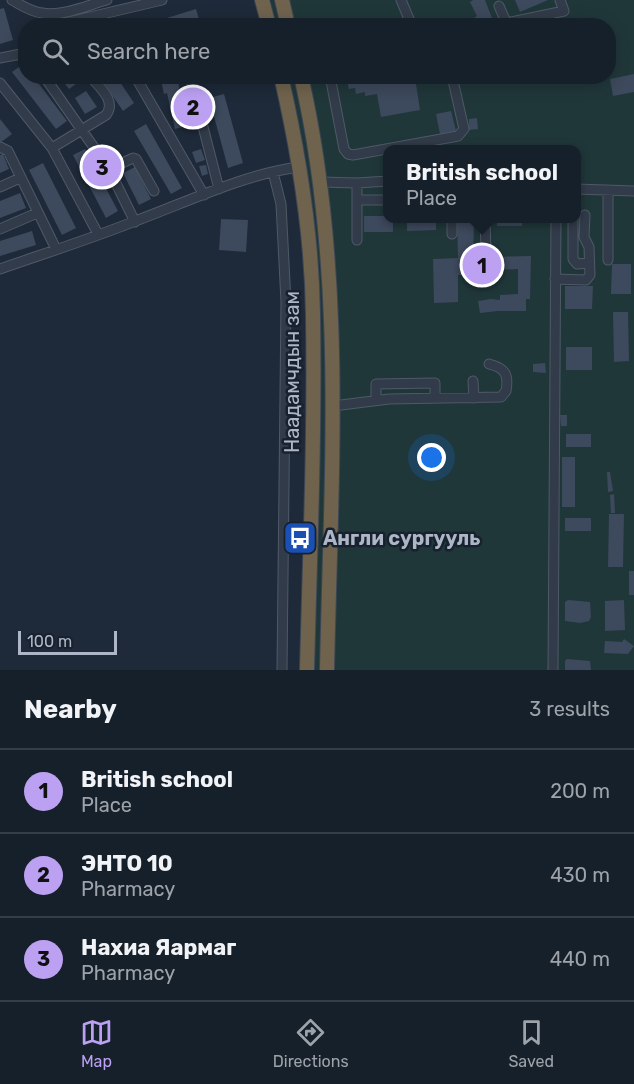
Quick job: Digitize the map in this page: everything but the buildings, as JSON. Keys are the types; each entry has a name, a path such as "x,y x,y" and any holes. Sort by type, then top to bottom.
{"highway":[{"path":"262,0 267,18"},
{"path":"282,0 286,18"},
{"name":"Наадамчдын зам","path":"283,84 299,167 313,314 308,670"},
{"name":"Наадамчдын зам","path":"303,84 321,182 329,255 332,313 333,406 327,670"},
{"path":"311,479 316,486 323,488 331,481"},
{"path":"310,554 319,550 329,560"}],"street":[{"path":"12,0 43,14 60,12 89,2 107,0"},
{"path":"86,18 162,0"},
{"path":"401,0 409,18"},
{"path":"527,18 564,11 560,0"},
{"path":"499,6 504,18"},
{"path":"0,58 18,55"},
{"path":"0,82 52,148 98,234"},
{"path":"50,84 109,169 135,222"},
{"path":"52,148 106,115 111,105 96,84"},
{"path":"140,84 204,195"},
{"path":"192,84 219,189"},
{"path":"332,84 344,148 348,154 383,150"},
{"path":"408,145 458,136 462,133 464,129 455,84"},
{"path":"0,147 8,151 56,249"},
{"path":"109,169 133,158 136,159 154,191"},
{"path":"0,268 135,222 219,189 273,172 299,167"},
{"path":"273,172 281,204 286,302 282,670"},
{"path":"0,187 20,178"},
{"path":"321,182 383,182"},
{"path":"357,183 357,240"},
{"path":"581,189 634,191"},
{"path":"608,190 608,260"},
{"path":"358,200 383,200"},
{"path":"0,229 37,213"},
{"path":"555,279 586,279 591,272 589,247 584,237 585,215"},
{"path":"452,223 452,234"},
{"path":"485,223 486,250"},
{"path":"553,670 556,223"},
{"path":"573,223 573,259 577,264 589,264"},
{"path":"333,406 376,400 501,397 506,391 506,372 502,367 489,364"},
{"path":"473,381 474,398"},
{"path":"376,400 376,384 435,383 435,398"}],"green space":[{"path":"267,0 634,0 634,670 314,670 316,554 318,552 318,313 315,253 300,135 289,84 616,84 616,18 272,18"}],"place":[{"name":"ЭНТО 10","path":"193,107"},
{"name":"Нахиа Яармаг","path":"102,167"},
{"name":"British school","path":"482,265"},
{"name":"Англи сургууль","path":"300,538"}]}
